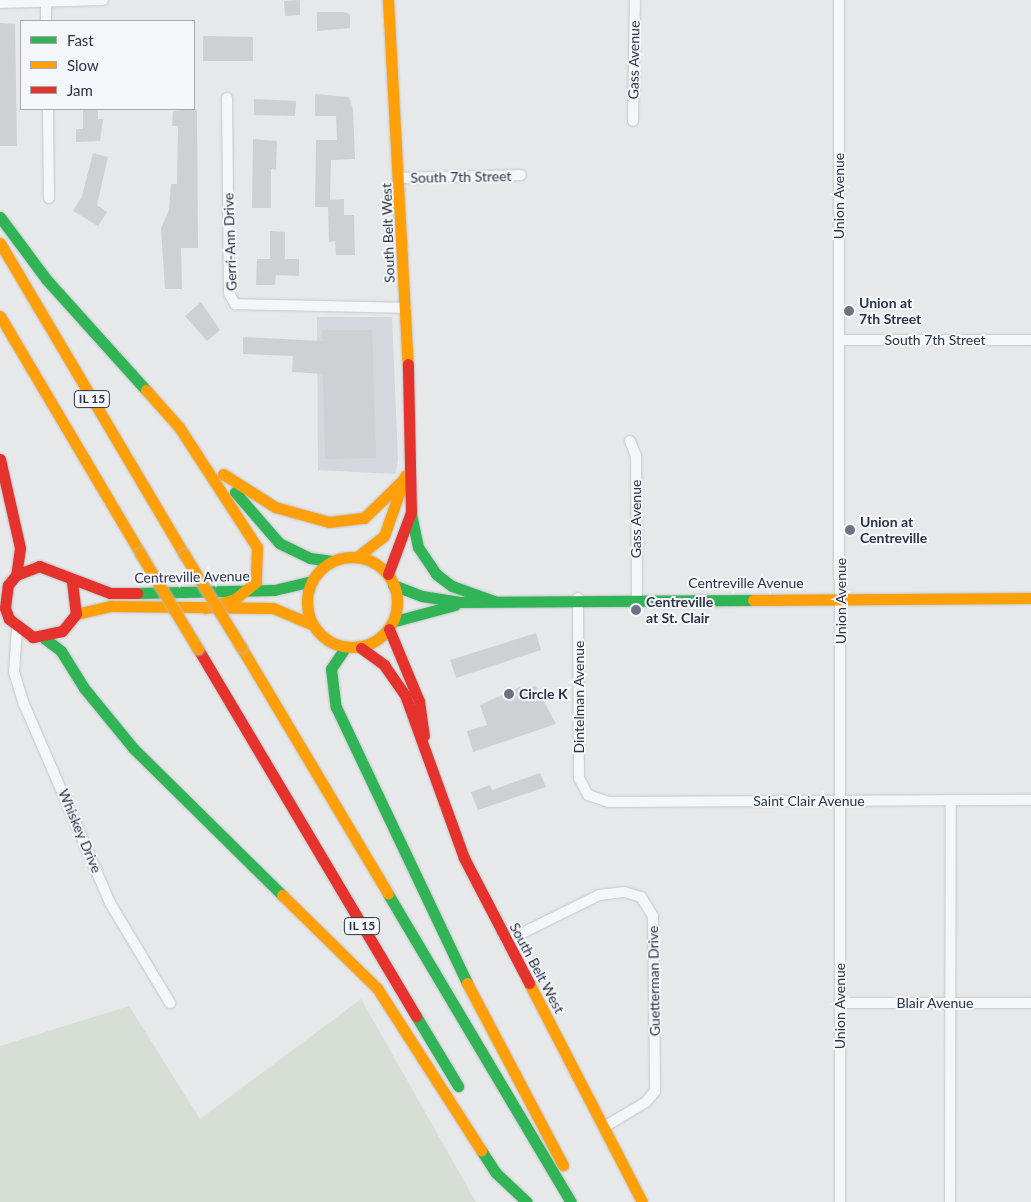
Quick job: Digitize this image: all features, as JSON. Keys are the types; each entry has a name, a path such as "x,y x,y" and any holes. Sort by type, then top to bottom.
{"main road":[{"name":"South Belt West","path":"388,0 401,178 410,512 391,579 398,604 392,625 421,707 424,740"},
{"path":"0,217 46,279 179,427 257,548 260,568 248,591 205,608"},
{"name":"IL 15","path":"0,243 570,1201"},
{"name":"IL 15","path":"0,316 466,1100"},
{"name":"South Belt West","path":"179,427 204,446 223,474 280,542 310,558 332,561 356,557 384,536 394,518 403,480 409,466"},
{"path":"0,458 19,538 16,575 4,587 5,608 9,621 61,651 134,749 377,988 496,1173 527,1202"},
{"path":"223,474 275,507 329,522 364,518 403,480"},
{"path":"410,512 418,547 436,574 452,586 496,602"},
{"path":"356,557 391,579"},
{"path":"332,561 312,581 307,595 312,624 324,639 345,648 361,648 392,625"},
{"name":"Centreville Avenue","path":"16,575 26,568 51,567 72,582 110,593 248,591 293,588 312,581"},
{"name":"Centreville Avenue","path":"391,579 422,596 460,602 578,598 1031,598"},
{"path":"38,637 62,631 76,614 72,582"},
{"name":"Centreville Avenue","path":"392,625 460,602"},
{"name":"Centreville Avenue","path":"76,614 112,606 273,608 312,624"},
{"path":"345,648 331,669 336,707 453,956 564,1168 570,1201"},
{"name":"South Belt West","path":"361,648 397,682 424,740 461,850 506,941 642,1202"},
{"path":"482,1125 527,1202"}],"street":[{"path":"0,2 103,0"},
{"name":"Gass Avenue","path":"633,121 635,0"},
{"name":"Union Avenue","path":"839,0 838,340 841,598 840,1202"},
{"path":"46,1 46,20"},
{"name":"Gerri-Ann Drive","path":"227,98 229,293 235,304 406,308"},
{"path":"48,110 49,198"},
{"name":"South 7th Street","path":"401,178 521,176"},
{"name":"South 7th Street","path":"838,340 1031,340"},
{"name":"Gass Avenue","path":"630,440 636,456 637,598"},
{"name":"Dintelman Avenue","path":"578,598 579,778 588,795"},
{"name":"Whiskey Drive","path":"9,621 17,650 14,672 24,704 110,902 170,1003"},
{"path":"17,650 38,637"},
{"name":"Saint Clair Avenue","path":"588,795 608,802 1031,800"},
{"path":"950,1202 952,1002 951,801"},
{"name":"Guetterman Drive","path":"506,941 599,895 624,892 641,897 653,916 655,1091 646,1102 604,1127"},
{"name":"Blair Avenue","path":"840,1003 1031,1003"}],"shaded area":[{"path":"317,317 392,317 398,460 395,474 318,470"},
{"path":"361,999 476,1202 0,1202 0,1046 129,1006 200,1119"}],"building":[{"path":"300,0 300,15 285,16 284,1"},
{"path":"317,12 345,12 350,15 350,28 317,31"},
{"path":"0,23 15,24 17,146 0,146"},
{"path":"203,36 253,37 253,61 203,61"},
{"path":"315,94 349,97 353,109 355,159 331,160 330,200 344,199 344,215 354,215 355,255 336,255 335,241 329,242 328,207 315,207 316,140 337,140 336,116 315,116"},
{"path":"254,99 296,101 295,116 254,115"},
{"path":"197,109 198,248 181,248 182,289 165,289 161,228 169,210 171,184 177,184 178,126 172,126 173,111"},
{"path":"83,110 98,110 98,119 103,119 100,141 76,142 76,129 83,129"},
{"path":"253,139 277,141 276,170 271,169 271,208 252,208"},
{"path":"93,153 108,157 97,205 107,212 98,226 73,211 82,196"},
{"path":"270,231 285,232 285,259 299,259 299,276 276,275 275,285 256,285 257,259 270,259"},
{"path":"201,302 220,330 207,341 185,316"},
{"path":"322,330 372,330 376,458 325,459 323,374 292,372 293,356 243,354 243,337 323,341"},
{"path":"536,633 541,650 456,678 450,660"},
{"path":"536,686 556,724 473,752 467,731 487,725 480,705 520,687 522,691"},
{"path":"540,773 546,787 478,810 471,792 490,785 492,790"}],"traffic: fast":[{"path":"0,217 46,279 146,390"},
{"path":"235,492 279,543 310,558 332,561"},
{"path":"411,514 418,547 436,574 452,586 494,601"},
{"path":"137,593 274,590 312,581"},
{"path":"393,585 422,596 460,602 753,600"},
{"path":"395,621 455,605"},
{"path":"44,638 61,651 84,688 134,749 282,895"},
{"path":"345,648 331,669 336,707 467,983"},
{"path":"388,894 571,1202"},
{"path":"416,1016 458,1086"},
{"path":"481,1150 496,1173 527,1202"}],"traffic: slow":[{"path":"388,0 408,364"},
{"path":"0,243 184,554"},
{"path":"0,316 140,553"},
{"path":"146,390 179,427 257,547 256,582 235,599 205,608"},
{"path":"223,474 275,507 329,522 364,518 403,480"},
{"path":"357,557 384,536 405,476"},
{"path":"140,553 198,649"},
{"path":"184,554 241,647"},
{"path":"352,557 369,560 384,570 394,585 397,602 394,619 384,634 369,644 352,647 335,644 320,634 310,619 307,602 310,585 320,570 335,560 352,557"},
{"path":"753,600 1031,598"},
{"path":"76,614 112,606 273,608 311,624"},
{"path":"241,647 388,894"},
{"path":"282,895 377,988 481,1150"},
{"path":"467,983 563,1165"},
{"path":"529,983 642,1202"}],"traffic: jam":[{"path":"388,574 411,512 408,364"},
{"path":"0,459 20,548 16,575"},
{"path":"72,582 76,614 62,631 33,637 9,619 5,608 8,585 16,575 39,566 110,593 137,593"},
{"path":"389,629 419,701 424,736"},
{"path":"361,648 384,665 405,695 464,858 529,983"},
{"path":"198,649 416,1016"}],"place":[{"name":"Union at 7th Street","path":"849,311"},
{"name":"Union at Centreville","path":"850,530"},
{"name":"Centreville at St. Clair","path":"636,610"},
{"name":"Circle K","path":"509,694"}]}
